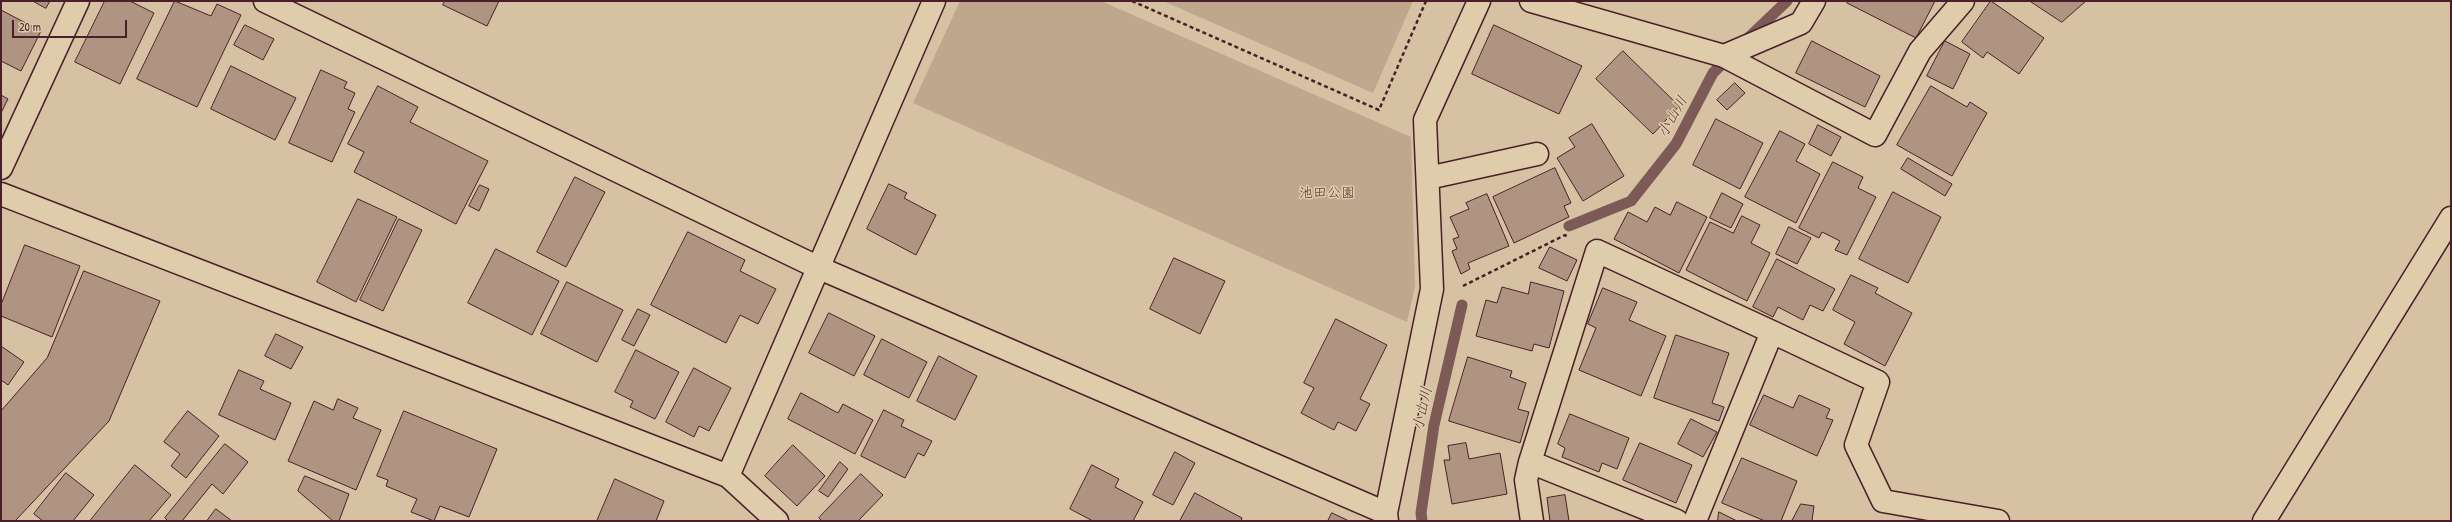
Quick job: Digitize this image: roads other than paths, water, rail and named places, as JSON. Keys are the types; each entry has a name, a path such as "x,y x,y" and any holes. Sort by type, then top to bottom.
{"street":[{"path":"1,168 78,1"},
{"path":"265,1 818,267 1386,517 1432,289 1425,120 1479,1"},
{"path":"728,476 934,1"},
{"path":"1531,1 1724,56 1875,135 1920,51 1963,1"},
{"path":"1724,56 1801,23 1814,1"},
{"path":"1428,178 1537,154"},
{"path":"1,194 728,476 777,521"},
{"path":"2264,521 2451,218"},
{"path":"1532,521 1526,480 1530,462 1597,251 1878,382 1856,445 1883,501 1998,521"},
{"path":"1695,521 1772,332"},
{"path":"1530,462 1677,521"}],"waterway":[{"name":"小山川","path":"1744,42 1787,1"},
{"name":"小山川","path":"1569,226 1631,201 1676,144 1713,73 1731,55"},
{"name":"小山川","path":"1422,521 1421,513 1434,425 1462,305"}],"park label":[{"name":"池田公園","path":"1327,193"}]}
